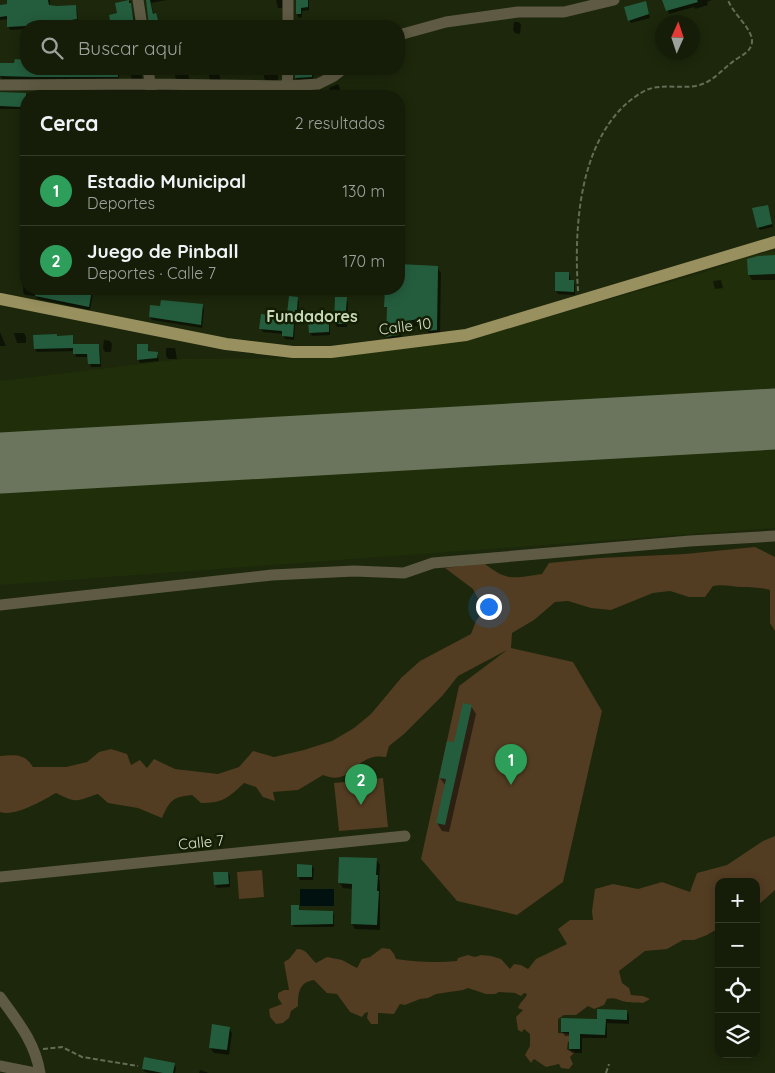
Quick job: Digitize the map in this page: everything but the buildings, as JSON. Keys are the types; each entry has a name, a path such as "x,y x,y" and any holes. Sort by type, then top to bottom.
{"main road":[{"name":"Calle 10","path":"0,299 226,344 293,352 331,352 466,335 775,242"}],"street":[{"path":"138,0 141,20"},
{"path":"288,0 288,20"},
{"path":"405,33 446,22 518,12 564,12 614,0"},
{"path":"148,75 150,90"},
{"path":"287,86 288,75"},
{"path":"0,85 149,84 287,86 318,84 335,75"},
{"path":"0,605 272,575 354,571 404,573 433,563 690,541 775,536"},
{"name":"Calle 7","path":"0,877 405,836"},
{"path":"0,997 33,1046 40,1073"},
{"path":"0,1066 35,1073"}],"path":[{"path":"578,301 577,243 582,190 587,170 601,137 613,117 628,102 648,89 688,87 705,83 748,51 752,43 752,35 735,14 728,0"},
{"path":"33,1046 45,1049 62,1048 82,1057 138,1066"},
{"path":"606,1073 609,1064"}],"shaded area":[{"path":"775,251 775,528 0,585 0,381 182,359 331,358 495,332 715,269 747,256"},
{"path":"755,547 775,557 775,631 770,623 770,590 720,585 713,586 705,597 689,597 670,591 653,593 611,610 591,608 568,601 555,602 534,620 512,633 511,648 573,662 602,711 563,882 517,915 457,901 421,859 459,686 507,650 458,676 443,695 404,734 389,746 386,757 367,759 350,772 339,777 332,778 323,775 298,790 273,792 275,801 263,797 256,787 244,783 220,801 201,803 192,795 176,798 167,807 162,818 138,808 108,803 98,794 73,800 56,793 21,810 6,813 0,812 0,756 15,755 23,757 33,767 66,767 87,762 99,752 111,749 127,754 131,765 140,760 147,768 154,759 175,769 218,774 239,767 253,751 274,757 332,741 354,728 371,714 401,678 420,661 471,634 476,621 484,610 473,589 445,568 484,563 505,576 517,577 542,574 549,563 599,558 685,554"},
{"path":"383,778 388,827 339,831 334,783"},
{"path":"775,836 775,890 760,903 760,878 715,878 715,930 694,940 683,940 667,949 645,951 619,971 622,983 629,988 631,995 650,999 643,1003 626,1002 610,998 607,999 604,1005 594,1009 588,1006 576,1015 564,1015 558,1019 558,1033 573,1034 575,1038 568,1042 567,1049 575,1052 570,1057 573,1064 569,1069 561,1068 559,1064 546,1067 534,1059 531,1063 525,1055 530,1046 530,1034 524,1029 522,1032 518,1030 516,1017 523,1010 518,1008 527,994 524,993 521,996 515,993 499,992 486,994 468,988 436,994 405,1005 400,1004 394,1014 378,1013 378,1024 371,1024 367,1018 368,1012 362,1017 350,1012 337,994 327,993 314,980 305,983 300,989 298,1006 291,1011 289,1018 283,1023 276,1024 270,1017 269,1009 282,1004 278,998 278,993 289,990 284,962 297,949 306,952 316,963 327,957 342,960 357,968 362,959 370,957 382,948 390,949 396,959 449,962 457,961 458,958 468,955 475,957 481,955 501,959 510,969 514,964 528,969 536,959 567,944 558,929 570,920 593,920 592,911 595,889 613,884 638,889 662,882 690,892 697,873 727,865 763,841"},
{"path":"262,870 264,897 239,899 237,872"},
{"path":"300,889 334,889 334,906 300,906"}],"runway":[{"path":"0,463 775,419"}],"place":[{"name":"Estadio Municipal","path":"511,785"},
{"name":"Juego de Pinball","path":"361,805"}],"district":[{"name":"Fundadores","path":"312,316"}]}
